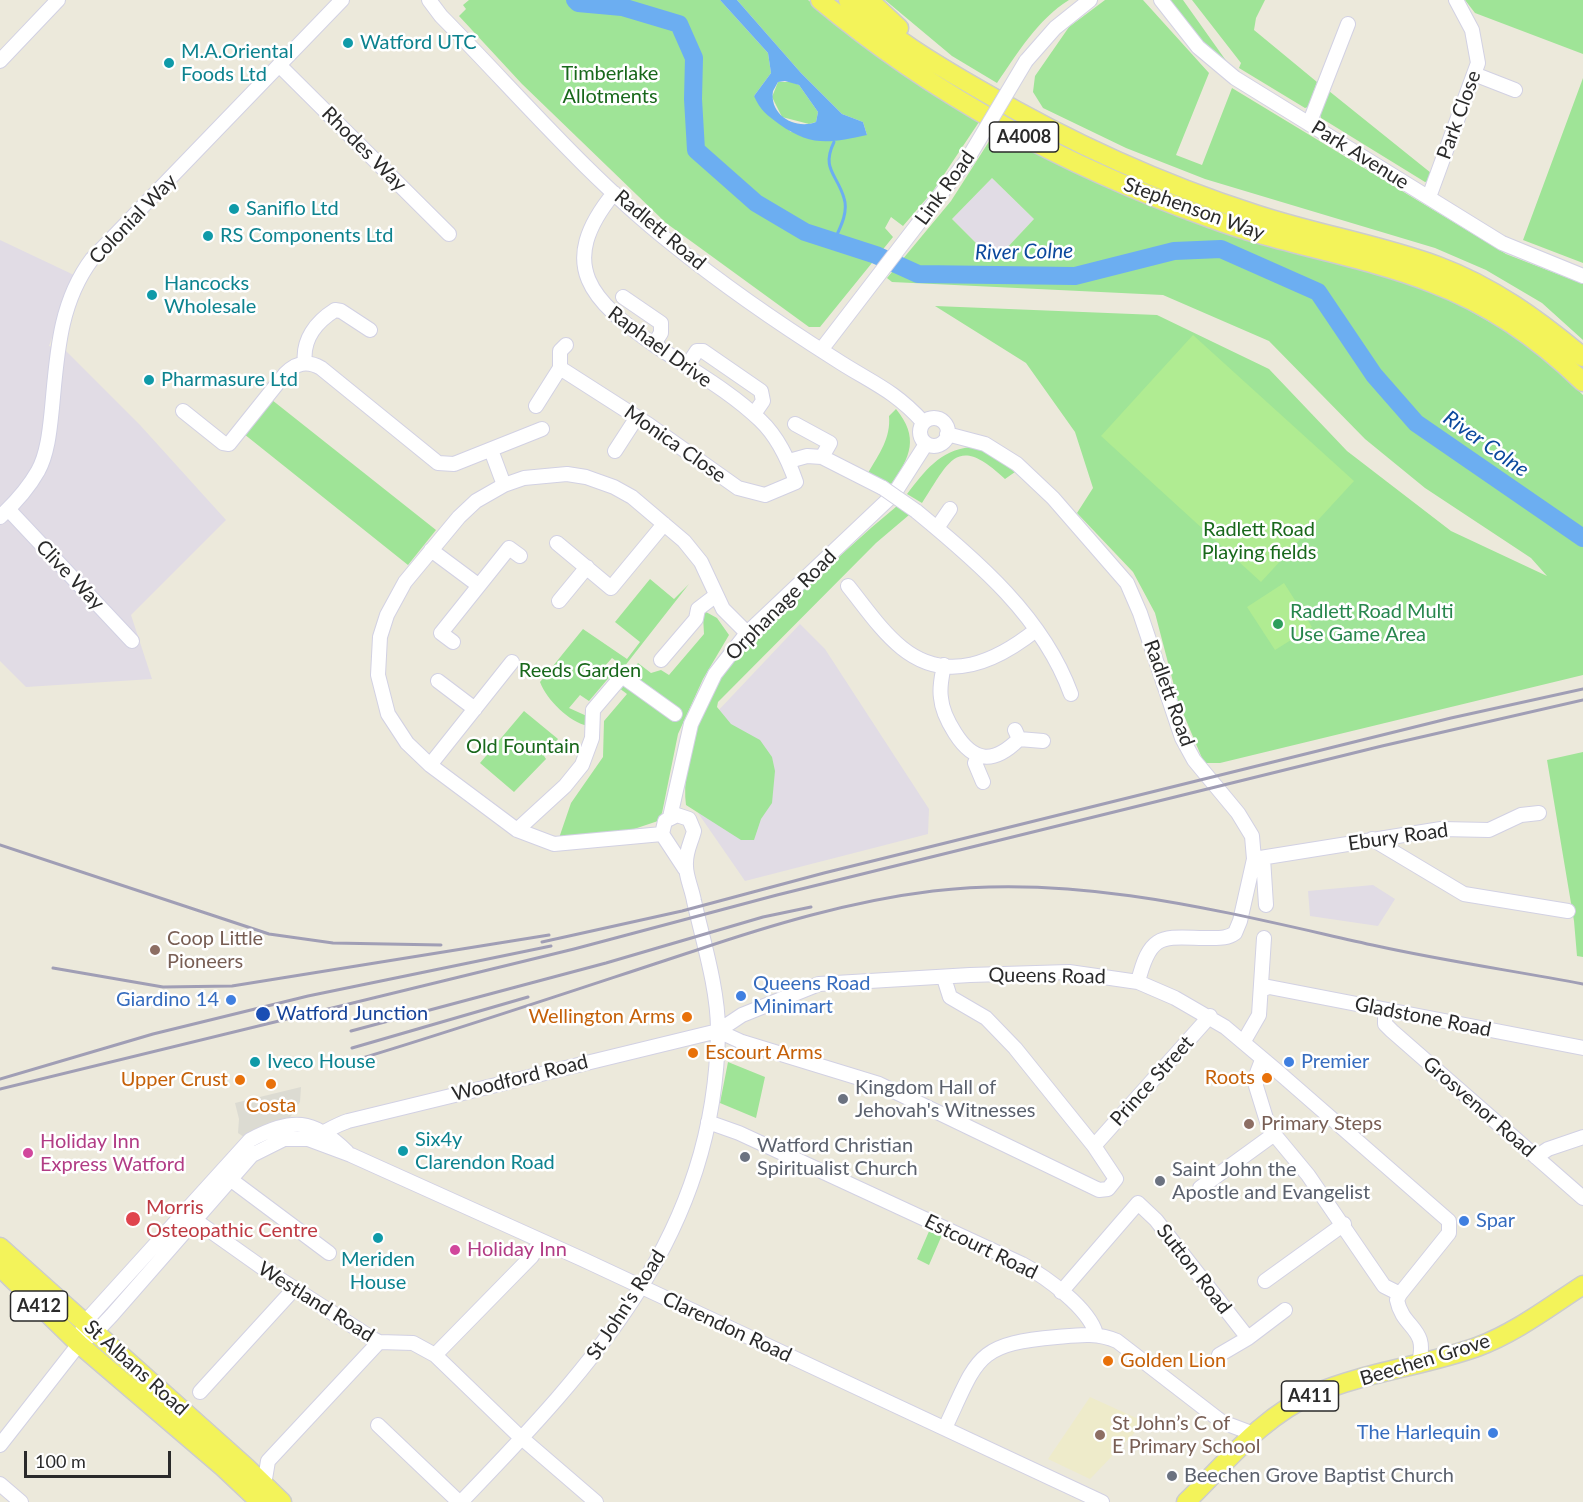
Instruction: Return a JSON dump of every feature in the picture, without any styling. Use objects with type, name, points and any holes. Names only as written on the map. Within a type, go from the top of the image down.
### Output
[{"type":"main road","name":"Stephenson Way","points":[[820,0],[870,40],[930,82],[1014,131],[1072,161],[1169,203],[1241,229],[1391,270],[1447,289],[1526,334],[1583,382]]},
{"type":"main road","name":"Stephenson Way","points":[[848,0],[926,60],[1058,134],[1175,186],[1257,215],[1400,254],[1467,278],[1527,313],[1583,357]]},
{"type":"main road","name":"Stephenson Way","points":[[869,0],[955,76]]},
{"type":"main road","name":"St Albans Road","points":[[0,1247],[35,1278],[118,1366],[121,1379],[271,1496]]},
{"type":"main road","name":"St Albans Road","points":[[0,1267],[86,1334],[246,1467],[271,1496]]},
{"type":"main road","name":"Beechen Grove","points":[[1186,1502],[1254,1434],[1278,1414],[1314,1394],[1418,1365],[1495,1339],[1541,1313],[1583,1285]]},
{"type":"street","points":[[0,61],[58,0]]},
{"type":"street","name":"Colonial Way","points":[[4,513],[39,470],[51,425],[61,326],[81,274],[342,0]]},
{"type":"street","name":"Radlett Road","points":[[429,0],[441,16],[614,193],[671,244],[821,350],[900,398],[923,422]]},
{"type":"street","name":"Link Road","points":[[821,350],[967,160],[1026,61],[1055,28],[1090,0]]},
{"type":"street","name":"Park Avenue","points":[[1161,0],[1185,33],[1220,67],[1502,243],[1583,276]]},
{"type":"street","name":"Park Close","points":[[1429,198],[1478,63],[1472,30],[1456,0]]},
{"type":"street","points":[[1309,124],[1348,24]]},
{"type":"street","name":"Rhodes Way","points":[[279,65],[449,234]]},
{"type":"street","points":[[1474,75],[1515,90]]},
{"type":"street","name":"Raphael Drive","points":[[614,193],[595,217],[585,251],[587,274],[602,304],[627,326],[754,414],[772,432],[789,461],[796,482]]},
{"type":"street","points":[[623,297],[661,324],[662,329],[654,344]]},
{"type":"street","points":[[305,363],[305,344],[310,333],[335,310],[341,311],[370,330]]},
{"type":"street","points":[[536,406],[560,368],[560,351],[566,345]]},
{"type":"street","points":[[687,366],[697,351],[703,351],[761,391],[763,401],[754,414]]},
{"type":"street","points":[[183,411],[223,444],[229,444],[280,369],[305,363],[321,368],[438,463],[454,464],[542,429]]},
{"type":"street","name":"Monica Close","points":[[560,368],[637,417],[738,488],[765,495],[796,482]]},
{"type":"street","points":[[615,451],[637,417]]},
{"type":"street","points":[[931,418],[940,419],[946,425],[947,434],[939,444],[926,444],[920,434],[923,422],[931,418]]},
{"type":"street","points":[[795,424],[830,443],[822,457]]},
{"type":"street","name":"Radlett Road","points":[[947,434],[985,444],[1017,464],[1053,498],[1124,580],[1140,613],[1182,738],[1194,760],[1245,822],[1252,836],[1258,859],[1235,933],[1225,938],[1169,938],[1157,941],[1146,954],[1138,982]]},
{"type":"street","name":"Orphanage Road","points":[[662,834],[663,827],[677,816],[677,790],[682,754],[698,706],[719,668],[747,633],[886,502],[906,477],[926,444]]},
{"type":"street","points":[[491,450],[504,485]]},
{"type":"street","points":[[789,461],[807,456],[822,457],[883,488],[937,528],[1000,586],[1036,630],[1058,666],[1071,694]]},
{"type":"street","points":[[747,633],[723,609],[693,551],[632,497],[586,477],[545,475],[504,485],[476,501],[459,517],[395,595],[380,637],[378,675],[383,717],[430,765],[517,830],[554,844],[662,834],[685,869],[706,956],[718,1031],[741,1042],[879,1084],[1099,1190],[1108,1189],[1116,1179],[1094,1146],[1008,1040],[986,1018],[950,997],[944,978]]},
{"type":"street","points":[[937,528],[950,509]]},
{"type":"street","name":"Clive Way","points":[[4,513],[132,640]]},
{"type":"street","points":[[557,543],[611,588],[664,524]]},
{"type":"street","points":[[453,642],[441,633],[478,585],[508,548],[520,556]]},
{"type":"street","points":[[431,550],[478,585]]},
{"type":"street","points":[[559,601],[586,567]]},
{"type":"street","points":[[848,586],[886,634],[904,650],[944,665],[966,666],[989,660],[1008,651],[1036,630]]},
{"type":"street","points":[[661,660],[696,619],[698,609],[715,596]]},
{"type":"street","points":[[430,765],[512,662]]},
{"type":"street","points":[[944,665],[940,696],[946,718],[961,742],[978,756],[998,756],[1017,735],[1043,741]]},
{"type":"street","points":[[517,830],[565,786],[582,765],[592,738],[593,710],[622,676],[675,714]]},
{"type":"street","points":[[438,681],[475,710]]},
{"type":"street","points":[[978,756],[975,763],[984,782]]},
{"type":"street","name":"Ebury Road","points":[[1258,859],[1441,829],[1489,831],[1521,815],[1539,813]]},
{"type":"street","points":[[677,816],[689,819],[694,831],[689,843],[685,869]]},
{"type":"street","points":[[1372,839],[1464,894],[1568,911]]},
{"type":"street","points":[[671,845],[683,846],[689,843]]},
{"type":"street","points":[[1258,859],[1266,905]]},
{"type":"street","points":[[1244,1041],[1257,1021],[1263,989],[1264,938]]},
{"type":"street","name":"Queens Road","points":[[718,1031],[742,1015],[819,984],[1069,972],[1138,982],[1210,1016],[1244,1041],[1262,1060],[1447,1219],[1449,1233],[1400,1294]]},
{"type":"street","name":"Gladstone Road","points":[[1263,989],[1269,987],[1583,1048]]},
{"type":"street","name":"Grosvenor Road","points":[[1386,1010],[1387,1026],[1583,1198]]},
{"type":"street","name":"Prince Street","points":[[1094,1146],[1210,1016]]},
{"type":"street","name":"Woodford Road","points":[[308,1139],[348,1121],[718,1031]]},
{"type":"street","name":"St John's Road","points":[[460,1502],[586,1366],[649,1277],[677,1224],[690,1191],[708,1122],[718,1031]]},
{"type":"street","points":[[1262,1060],[1256,1078],[1257,1094],[1274,1135],[1308,1175],[1344,1224],[1384,1286],[1400,1294],[1398,1304],[1420,1338],[1423,1349],[1418,1365]]},
{"type":"street","points":[[338,1143],[348,1121]]},
{"type":"street","name":"Estcourt Road","points":[[708,1122],[739,1133],[1022,1264],[1061,1292],[1087,1315],[1096,1334]]},
{"type":"street","points":[[0,1445],[86,1334],[250,1140],[274,1127],[293,1124],[310,1125],[325,1133],[351,1155]]},
{"type":"street","points":[[1200,1188],[1274,1135]]},
{"type":"street","points":[[1536,1157],[1548,1149],[1583,1137]]},
{"type":"street","points":[[86,1334],[195,1220],[252,1155],[284,1139],[308,1139],[351,1155]]},
{"type":"street","name":"Clarendon Road","points":[[351,1155],[641,1287],[1102,1502]]},
{"type":"street","points":[[230,1179],[329,1253]]},
{"type":"street","name":"Sutton Road","points":[[1061,1292],[1138,1203],[1156,1220],[1248,1338]]},
{"type":"street","name":"Westland Road","points":[[195,1220],[294,1289],[379,1342],[407,1341],[435,1355],[521,1437],[596,1502]]},
{"type":"street","points":[[1265,1281],[1344,1224]]},
{"type":"street","points":[[435,1355],[532,1256],[540,1241]]},
{"type":"street","points":[[200,1392],[294,1289]]},
{"type":"street","points":[[1219,1354],[1248,1338],[1285,1310]]},
{"type":"street","points":[[945,1428],[970,1375],[981,1358],[997,1347],[1023,1340],[1096,1334],[1117,1341],[1222,1422],[1254,1434]]},
{"type":"street","points":[[246,1467],[268,1461],[379,1342]]},
{"type":"street","points":[[378,1425],[460,1502]]},
{"type":"street","points":[[268,1461],[271,1496]]},
{"type":"street","points":[[0,1484],[21,1502]]},
{"type":"shaded area","points":[[992,178],[1034,219],[1004,251],[984,251],[952,219]]},
{"type":"shaded area","points":[[0,240],[74,275],[49,346],[65,350],[140,425],[226,520],[131,615],[152,679],[26,687],[0,661]]},
{"type":"shaded area","points":[[800,624],[825,649],[929,809],[928,834],[745,881],[698,813],[715,714]]},
{"type":"shaded area","points":[[1373,885],[1395,899],[1378,926],[1310,916],[1308,891]]},
{"type":"shaded area","points":[[301,1087],[300,1102],[289,1119],[244,1137],[238,1133],[239,1119],[235,1103]]},
{"type":"shaded area","name":"St John’s C of E Primary School","points":[[1090,1397],[1145,1422],[1090,1479],[1048,1459]]},
{"type":"green space","name":"Timberlake Allotments","points":[[469,0],[720,0],[768,53],[771,73],[754,96],[791,132],[867,135],[863,122],[842,114],[801,73],[737,0],[808,0],[873,51],[981,119],[933,191],[903,226],[891,217],[885,228],[893,237],[820,327],[809,327],[666,223],[522,84],[459,16],[466,9],[463,5]]},
{"type":"green space","points":[[885,0],[1069,0],[1038,27],[997,83],[952,56]]},
{"type":"green space","points":[[1105,0],[1143,0],[1209,73],[1176,155],[1202,165],[1232,88],[1506,254],[1583,284],[1583,340],[1542,303],[1486,270],[1435,248],[1205,179],[1126,148],[1043,108],[1033,92],[1035,76],[1069,27]]},
{"type":"green space","points":[[1169,0],[1183,0],[1227,62],[1203,44]]},
{"type":"green space","points":[[1192,0],[1265,0],[1256,18],[1254,30],[1317,82],[1308,107],[1305,108],[1239,68],[1241,63]]},
{"type":"green space","points":[[1465,0],[1583,0],[1583,54],[1475,13]]},
{"type":"green space","points":[[1583,78],[1583,263],[1523,240]]},
{"type":"green space","points":[[778,82],[792,82],[799,85],[818,112],[816,122],[809,124],[782,117],[772,97]]},
{"type":"green space","points":[[1329,91],[1431,173],[1428,181],[1425,182],[1321,118],[1320,114]]},
{"type":"green space","name":"Radlett Road Playing fields","points":[[997,129],[1449,299],[1534,347],[1583,395],[1583,675],[1220,763],[1204,763],[1178,701],[1155,613],[1133,572],[1077,513],[1093,488],[1075,432],[1026,363],[935,306],[1157,315],[1269,369],[1347,451],[1451,531],[1547,576],[1531,558],[1425,488],[1365,439],[1269,341],[1163,295],[892,282],[887,278],[951,201]],"holes":[[[992,178],[1034,219],[1004,251],[984,251],[952,219]]]},
{"type":"green space","name":"Radlett Road Playing fields","points":[[1193,335],[1354,481],[1261,582],[1101,436]]},
{"type":"green space","points":[[272,400],[436,530],[408,565],[244,434]]},
{"type":"green space","points":[[896,409],[908,429],[910,447],[903,465],[891,484],[868,473],[886,439],[889,416]]},
{"type":"green space","points":[[970,447],[986,452],[1015,472],[1005,479],[989,465],[965,455],[956,458],[948,465],[922,503],[907,494],[934,463],[959,449]]},
{"type":"green space","points":[[897,506],[909,515],[876,543],[718,702],[717,707],[731,724],[760,740],[772,757],[775,771],[772,803],[761,819],[754,840],[741,840],[686,805],[685,788],[690,752],[709,697],[727,667],[752,638],[847,549]]},
{"type":"green space","name":"Reeds Garden","points":[[650,579],[674,599],[689,584],[624,667],[612,658],[604,667],[612,674],[589,701],[580,695],[569,708],[589,717],[588,726],[573,720],[548,696],[540,682],[583,629],[627,659],[640,642],[615,622]]},
{"type":"green space","points":[[1284,583],[1312,627],[1275,650],[1247,607]]},
{"type":"green space","points":[[706,612],[717,618],[729,635],[703,679],[678,734],[662,813],[658,821],[628,831],[559,838],[571,803],[603,757],[604,721],[627,694],[619,688],[638,663],[651,673],[661,670],[669,675],[704,634],[703,616]]},
{"type":"green space","name":"Old Fountain","points":[[524,711],[558,739],[544,756],[546,759],[514,792],[480,763]]},
{"type":"green space","points":[[1583,752],[1583,957],[1577,956],[1574,921],[1547,760]]},
{"type":"green space","points":[[728,1062],[765,1077],[756,1118],[720,1103]]},
{"type":"green space","points":[[930,1229],[942,1235],[929,1265],[917,1259]]},
{"type":"water","points":[[720,0],[737,0],[801,73],[842,114],[863,122],[867,135],[831,141],[811,140],[790,131],[771,118],[761,109],[754,96],[771,73],[768,53]],"holes":[[[785,81],[799,85],[818,112],[816,122],[808,124],[792,122],[779,113],[775,107],[773,91],[778,82]]]},
{"type":"waterway","name":"River Colne","points":[[575,0],[578,3],[622,7],[679,24],[694,58],[693,99],[696,150],[756,203],[805,232],[876,255],[918,274],[1075,276],[1174,251],[1221,249],[1318,292],[1374,375],[1416,423],[1583,538]]},
{"type":"waterway","points":[[833,243],[843,221],[845,210],[844,198],[831,171],[829,159],[834,142]]},
{"type":"railway","points":[[542,942],[682,911],[824,873],[1451,718],[1583,689]]},
{"type":"railway","points":[[0,1089],[574,949],[777,895],[1382,746],[1583,700]]},
{"type":"railway","points":[[0,845],[269,934],[333,943],[441,945]]},
{"type":"railway","points":[[356,1060],[782,923],[902,895],[989,887],[1101,892],[1157,900],[1268,921],[1403,951],[1583,984]]},
{"type":"railway","points":[[351,1031],[606,963],[763,917],[811,907]]},
{"type":"railway","points":[[53,968],[163,987],[232,986],[549,935]]},
{"type":"railway","points":[[0,1079],[153,1034],[308,996],[551,946]]},
{"type":"railway","points":[[352,1048],[528,997]]},
{"type":"place","name":"Watford UTC","points":[[348,43]]},
{"type":"place","name":"M.A.Oriental Foods Ltd","points":[[169,63]]},
{"type":"place","name":"Saniflo Ltd","points":[[234,209]]},
{"type":"place","name":"RS Components Ltd","points":[[208,236]]},
{"type":"place","name":"Hancocks Wholesale","points":[[152,295]]},
{"type":"place","name":"Pharmasure Ltd","points":[[149,380]]},
{"type":"place","name":"Radlett Road Multi Use Game Area","points":[[1278,624]]},
{"type":"place","name":"Coop Little Pioneers","points":[[155,950]]},
{"type":"place","name":"Queens Road Minimart","points":[[741,996]]},
{"type":"place","name":"Giardino 14","points":[[231,1000]]},
{"type":"place","name":"Watford Junction","points":[[263,1014]]},
{"type":"place","name":"Wellington Arms","points":[[687,1017]]},
{"type":"place","name":"Escourt Arms","points":[[693,1053]]},
{"type":"place","name":"Iveco House","points":[[255,1062]]},
{"type":"place","name":"Premier","points":[[1289,1062]]},
{"type":"place","name":"Roots","points":[[1267,1078]]},
{"type":"place","name":"Upper Crust","points":[[240,1080]]},
{"type":"place","name":"Costa","points":[[271,1084]]},
{"type":"place","name":"Kingdom Hall of Jehovah's Witnesses","points":[[843,1099]]},
{"type":"place","name":"Primary Steps","points":[[1249,1124]]},
{"type":"place","name":"Six4y Clarendon Road","points":[[403,1151]]},
{"type":"place","name":"Holiday Inn Express Watford","points":[[28,1153]]},
{"type":"place","name":"Watford Christian Spiritualist Church","points":[[745,1157]]},
{"type":"place","name":"Saint John the Apostle and Evangelist","points":[[1160,1181]]},
{"type":"place","name":"Morris Osteopathic Centre","points":[[133,1219]]},
{"type":"place","name":"Spar","points":[[1464,1221]]},
{"type":"place","name":"Meriden House","points":[[378,1238]]},
{"type":"place","name":"Holiday Inn","points":[[455,1250]]},
{"type":"place","name":"Golden Lion","points":[[1108,1361]]},
{"type":"place","name":"The Harlequin","points":[[1493,1433]]},
{"type":"place","name":"St John’s C of E Primary School","points":[[1100,1435]]},
{"type":"place","name":"Beechen Grove Baptist Church","points":[[1172,1476]]}]
